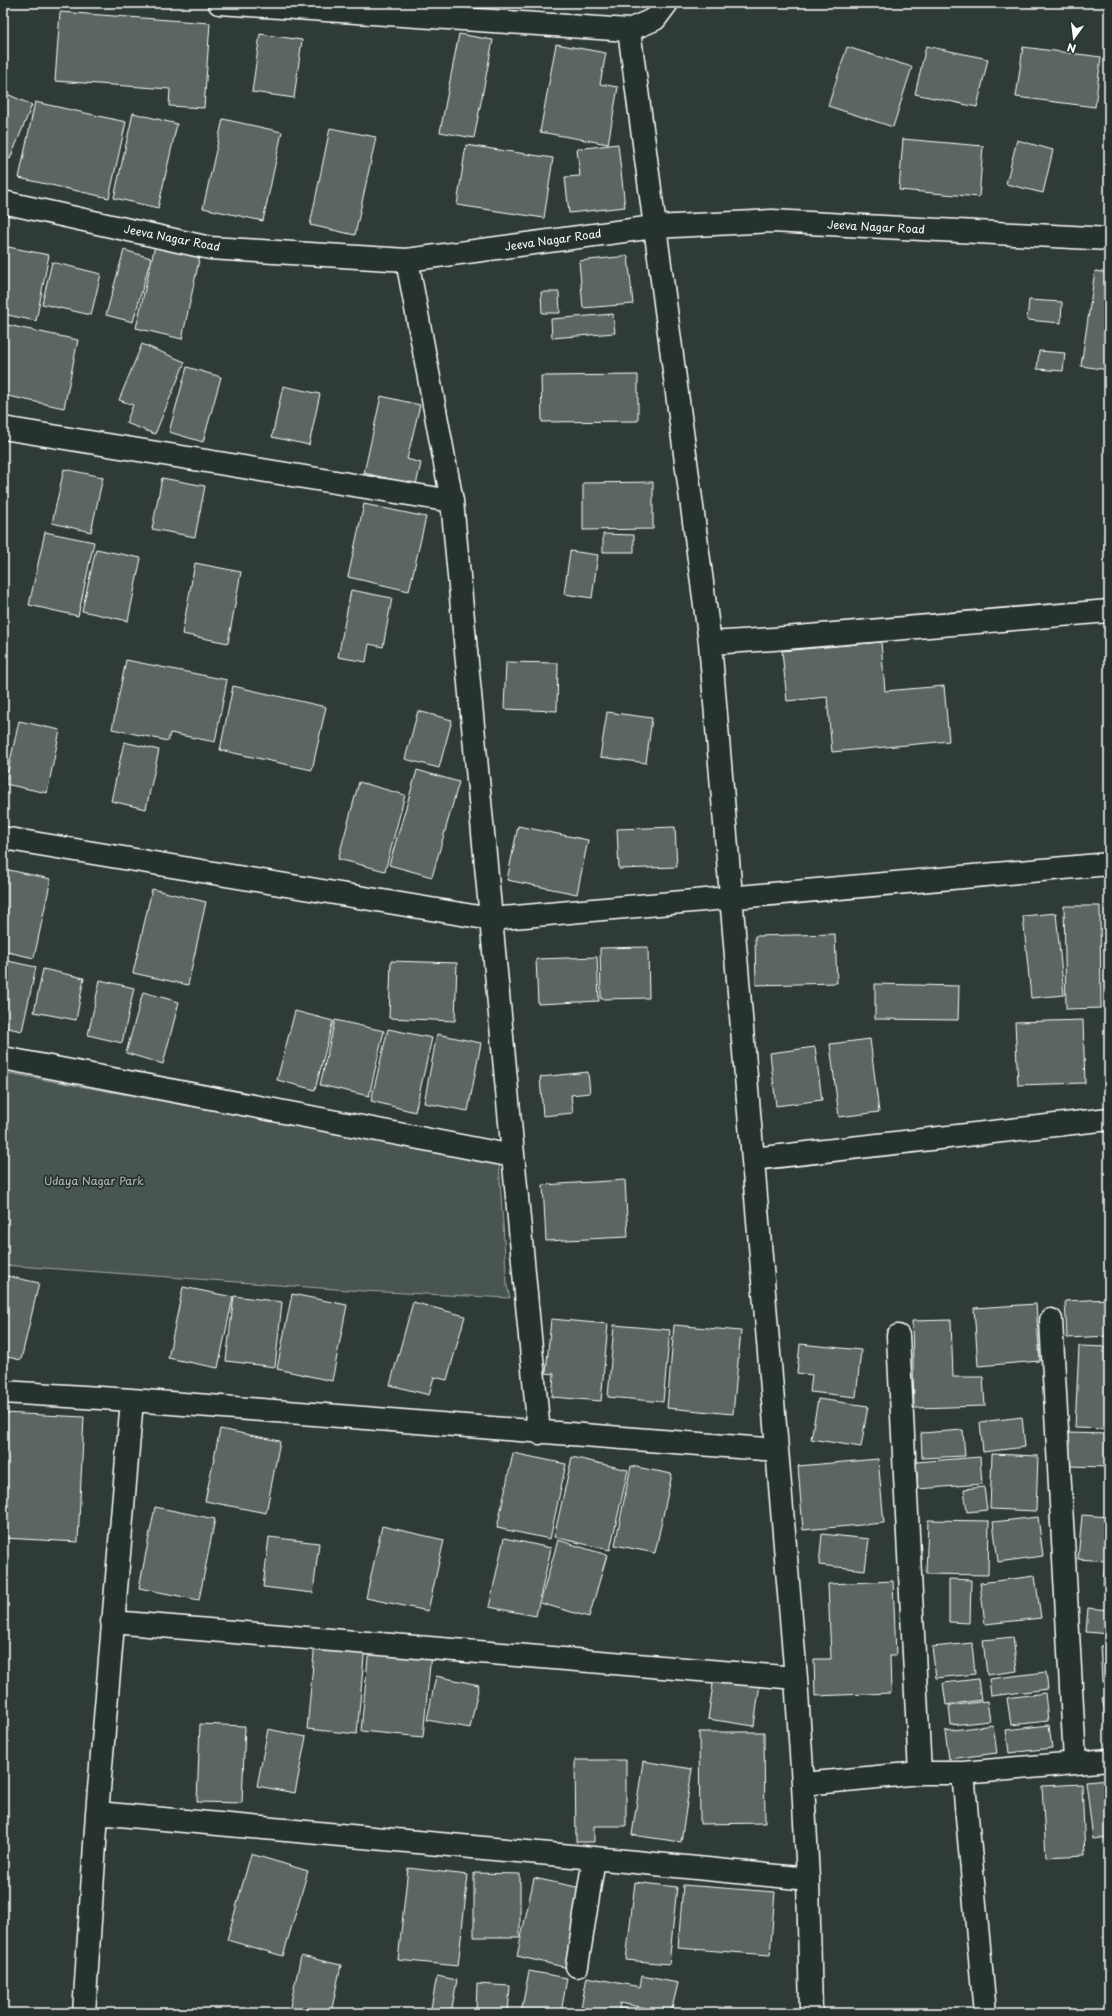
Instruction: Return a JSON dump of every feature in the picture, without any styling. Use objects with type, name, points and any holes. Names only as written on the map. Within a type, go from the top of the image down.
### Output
[{"type":"street","points":[[219,3],[629,30],[655,19],[667,3]]},
{"type":"street","points":[[629,30],[710,643],[730,899],[796,1678],[808,1879],[811,2013]]},
{"type":"street","name":"Jeeva Nagar Road","points":[[3,202],[210,248],[407,260],[654,227],[772,221],[1109,239]]},
{"type":"street","points":[[407,260],[452,501],[539,1433]]},
{"type":"street","points":[[3,428],[452,501]]},
{"type":"street","points":[[710,643],[1109,611]]},
{"type":"street","points":[[3,838],[491,919],[730,899],[1109,864]]},
{"type":"street","points":[[3,1058],[513,1156]]},
{"type":"street","points":[[753,1159],[1109,1119]]},
{"type":"street","points":[[1051,1320],[1075,1761]]},
{"type":"street","points":[[898,1336],[920,1773]]},
{"type":"street","points":[[3,1392],[132,1400],[539,1433],[777,1450]]},
{"type":"street","points":[[84,2013],[97,1813],[132,1400]]},
{"type":"street","points":[[112,1622],[796,1678]]},
{"type":"street","points":[[803,1784],[920,1773],[963,1773],[1075,1761],[1109,1760]]},
{"type":"street","points":[[963,1773],[985,2013]]},
{"type":"street","points":[[97,1813],[808,1879]]},
{"type":"street","points":[[577,1966],[594,1858]]},
{"type":"green space","name":"Udaya Nagar Park","points":[[3,1072],[499,1163],[507,1286],[510,1298],[362,1291],[3,1265]]},
{"type":"building","points":[[60,12],[210,23],[204,108],[169,106],[170,89],[55,81]]},
{"type":"building","points":[[260,34],[302,40],[294,98],[252,92]]},
{"type":"building","points":[[459,34],[493,40],[474,138],[440,132]]},
{"type":"building","points":[[556,44],[606,53],[600,84],[618,87],[608,144],[540,132]]},
{"type":"building","points":[[926,46],[988,59],[977,107],[915,94]]},
{"type":"building","points":[[847,47],[912,67],[893,127],[828,106]]},
{"type":"building","points":[[1023,47],[1101,57],[1095,107],[1016,97]]},
{"type":"building","points":[[7,94],[32,105],[10,159],[3,156],[3,105]]},
{"type":"building","points":[[35,102],[126,122],[109,198],[19,178]]},
{"type":"building","points":[[133,113],[177,124],[158,208],[114,198]]},
{"type":"building","points":[[223,119],[282,132],[263,221],[203,208]]},
{"type":"building","points":[[330,128],[376,137],[355,235],[310,225]]},
{"type":"building","points":[[903,139],[983,146],[979,197],[899,190]]},
{"type":"building","points":[[1017,140],[1053,150],[1043,193],[1006,184]]},
{"type":"building","points":[[618,144],[625,207],[569,213],[565,177],[580,176],[577,149]]},
{"type":"building","points":[[466,145],[553,158],[544,218],[457,205]]},
{"type":"building","points":[[155,245],[200,256],[182,339],[136,328]]},
{"type":"building","points":[[3,246],[49,255],[36,321],[3,314]]},
{"type":"building","points":[[124,250],[151,258],[133,322],[106,315]]},
{"type":"building","points":[[628,256],[633,304],[583,308],[579,261]]},
{"type":"building","points":[[52,262],[101,274],[91,315],[42,304]]},
{"type":"building","points":[[1095,271],[1109,273],[1109,370],[1081,366]]},
{"type":"building","points":[[541,292],[559,292],[560,313],[542,313]]},
{"type":"building","points":[[1029,300],[1062,302],[1061,323],[1027,320]]},
{"type":"building","points":[[613,314],[615,333],[552,338],[551,319]]},
{"type":"building","points":[[3,324],[78,340],[64,408],[3,395]]},
{"type":"building","points":[[142,344],[185,362],[155,434],[126,423],[133,405],[119,400]]},
{"type":"building","points":[[1039,351],[1065,353],[1063,371],[1037,369]]},
{"type":"building","points":[[187,367],[221,377],[203,442],[169,432]]},
{"type":"building","points":[[638,375],[638,421],[542,422],[541,376]]},
{"type":"building","points":[[283,386],[320,394],[309,445],[272,437]]},
{"type":"building","points":[[381,396],[420,405],[407,459],[421,463],[416,485],[364,473]]},
{"type":"building","points":[[64,469],[103,477],[91,532],[52,523]]},
{"type":"building","points":[[162,478],[205,486],[195,537],[152,529]]},
{"type":"building","points":[[653,482],[653,529],[583,530],[583,483]]},
{"type":"building","points":[[364,504],[426,517],[409,591],[348,577]]},
{"type":"building","points":[[45,532],[94,542],[78,616],[29,605]]},
{"type":"building","points":[[603,534],[634,535],[634,552],[603,552]]},
{"type":"building","points":[[96,549],[141,558],[128,621],[82,611]]},
{"type":"building","points":[[570,551],[598,555],[592,598],[564,594]]},
{"type":"building","points":[[195,563],[241,572],[228,643],[182,634]]},
{"type":"building","points":[[351,590],[392,598],[383,647],[369,644],[366,662],[338,657]]},
{"type":"building","points":[[881,642],[885,691],[944,686],[949,741],[832,752],[827,697],[787,701],[782,651]]},
{"type":"building","points":[[126,660],[227,680],[215,742],[170,733],[168,741],[112,729]]},
{"type":"building","points":[[506,662],[558,663],[557,711],[504,709]]},
{"type":"building","points":[[233,686],[326,707],[312,770],[220,750]]},
{"type":"building","points":[[418,711],[452,720],[439,768],[405,759]]},
{"type":"building","points":[[607,712],[652,718],[646,763],[600,757]]},
{"type":"building","points":[[19,721],[60,730],[47,793],[5,784]]},
{"type":"building","points":[[124,742],[159,750],[146,809],[111,801]]},
{"type":"building","points":[[417,770],[459,782],[432,877],[389,865]]},
{"type":"building","points":[[359,782],[405,795],[385,871],[338,859]]},
{"type":"building","points":[[518,826],[588,840],[577,894],[507,880]]},
{"type":"building","points":[[675,827],[677,867],[619,869],[617,829]]},
{"type":"building","points":[[4,869],[51,879],[34,958],[3,951]]},
{"type":"building","points":[[152,889],[206,902],[188,985],[133,973]]},
{"type":"building","points":[[1064,906],[1100,906],[1101,1008],[1066,1009]]},
{"type":"building","points":[[1056,913],[1064,995],[1031,998],[1023,916]]},
{"type":"building","points":[[835,934],[837,983],[756,985],[755,936]]},
{"type":"building","points":[[648,947],[649,998],[601,999],[600,948]]},
{"type":"building","points":[[597,957],[599,1001],[538,1004],[536,959]]},
{"type":"building","points":[[3,960],[36,967],[22,1031],[3,1027]]},
{"type":"building","points":[[391,961],[457,963],[455,1021],[389,1018]]},
{"type":"building","points":[[43,969],[84,978],[76,1020],[34,1012]]},
{"type":"building","points":[[100,980],[134,988],[122,1043],[88,1035]]},
{"type":"building","points":[[875,984],[959,986],[958,1020],[875,1019]]},
{"type":"building","points":[[143,992],[179,1002],[163,1064],[126,1053]]},
{"type":"building","points":[[295,1011],[333,1021],[315,1090],[277,1080]]},
{"type":"building","points":[[335,1020],[384,1031],[369,1096],[320,1085]]},
{"type":"building","points":[[1083,1020],[1085,1083],[1018,1085],[1015,1022]]},
{"type":"building","points":[[388,1029],[432,1038],[415,1112],[371,1101]]},
{"type":"building","points":[[437,1034],[481,1043],[468,1111],[424,1103]]},
{"type":"building","points":[[870,1039],[879,1112],[839,1117],[830,1044]]},
{"type":"building","points":[[815,1047],[822,1100],[776,1106],[770,1053]]},
{"type":"building","points":[[588,1072],[590,1093],[571,1095],[573,1113],[543,1116],[540,1077]]},
{"type":"building","points":[[625,1180],[628,1237],[546,1241],[543,1185]]},
{"type":"building","points":[[3,1275],[39,1283],[21,1360],[3,1356]]},
{"type":"building","points":[[183,1287],[233,1297],[218,1368],[168,1358]]},
{"type":"building","points":[[292,1294],[347,1305],[332,1381],[277,1369]]},
{"type":"building","points":[[234,1296],[282,1302],[275,1367],[226,1361]]},
{"type":"building","points":[[1109,1299],[1109,1336],[1067,1338],[1065,1301]]},
{"type":"building","points":[[413,1302],[465,1316],[447,1380],[434,1377],[429,1395],[390,1385]]},
{"type":"building","points":[[1036,1304],[1040,1361],[978,1366],[974,1308]]},
{"type":"building","points":[[551,1319],[608,1324],[601,1401],[552,1397],[554,1374],[546,1373]]},
{"type":"building","points":[[951,1320],[953,1377],[983,1377],[985,1406],[914,1408],[912,1321]]},
{"type":"building","points":[[614,1325],[670,1330],[663,1402],[608,1397]]},
{"type":"building","points":[[674,1325],[741,1331],[733,1414],[667,1408]]},
{"type":"building","points":[[800,1344],[861,1350],[856,1397],[810,1392],[812,1375],[797,1373]]},
{"type":"building","points":[[1079,1346],[1109,1347],[1107,1382],[1109,1382],[1109,1429],[1075,1428]]},
{"type":"building","points":[[818,1399],[868,1406],[861,1447],[811,1439]]},
{"type":"building","points":[[3,1413],[84,1417],[78,1542],[3,1538]]},
{"type":"building","points":[[1022,1417],[1025,1447],[983,1452],[980,1422]]},
{"type":"building","points":[[220,1429],[280,1441],[266,1513],[205,1501]]},
{"type":"building","points":[[963,1430],[965,1456],[922,1458],[921,1433]]},
{"type":"building","points":[[1067,1433],[1109,1434],[1109,1467],[1067,1466]]},
{"type":"building","points":[[513,1453],[566,1464],[550,1539],[497,1528]]},
{"type":"building","points":[[992,1454],[1038,1456],[1036,1511],[990,1509]]},
{"type":"building","points":[[572,1457],[628,1470],[610,1550],[554,1537]]},
{"type":"building","points":[[980,1457],[982,1484],[918,1489],[916,1462]]},
{"type":"building","points":[[878,1459],[884,1523],[803,1530],[798,1466]]},
{"type":"building","points":[[631,1466],[672,1474],[655,1553],[615,1545]]},
{"type":"building","points":[[984,1487],[987,1510],[967,1512],[964,1489]]},
{"type":"building","points":[[155,1507],[215,1519],[199,1600],[139,1588]]},
{"type":"building","points":[[1082,1515],[1109,1517],[1109,1587],[1103,1587],[1105,1561],[1078,1559]]},
{"type":"building","points":[[1038,1517],[1043,1556],[998,1562],[993,1522]]},
{"type":"building","points":[[928,1520],[989,1521],[988,1575],[926,1574]]},
{"type":"building","points":[[382,1526],[444,1540],[428,1611],[366,1598]]},
{"type":"building","points":[[822,1534],[869,1539],[865,1570],[819,1565]]},
{"type":"building","points":[[269,1537],[319,1543],[313,1593],[263,1587]]},
{"type":"building","points":[[504,1538],[551,1548],[536,1616],[489,1607]]},
{"type":"building","points":[[558,1540],[607,1555],[589,1617],[540,1603]]},
{"type":"building","points":[[1035,1576],[1041,1618],[985,1624],[980,1583]]},
{"type":"building","points":[[949,1579],[971,1580],[970,1623],[949,1622]]},
{"type":"building","points":[[893,1581],[896,1656],[890,1656],[891,1693],[815,1696],[814,1659],[831,1659],[828,1584]]},
{"type":"building","points":[[1088,1608],[1109,1610],[1109,1634],[1086,1632]]},
{"type":"building","points":[[1013,1637],[1017,1671],[987,1675],[983,1640]]},
{"type":"building","points":[[315,1642],[365,1646],[357,1734],[307,1729]]},
{"type":"building","points":[[972,1643],[975,1674],[936,1678],[932,1647]]},
{"type":"building","points":[[1100,1646],[1109,1646],[1109,1681],[1102,1682]]},
{"type":"building","points":[[369,1648],[431,1654],[423,1737],[361,1731]]},
{"type":"building","points":[[1046,1672],[1048,1689],[991,1696],[989,1679]]},
{"type":"building","points":[[436,1676],[479,1685],[470,1728],[427,1720]]},
{"type":"building","points":[[714,1677],[760,1684],[754,1726],[708,1719]]},
{"type":"building","points":[[978,1679],[981,1700],[946,1705],[943,1683]]},
{"type":"building","points":[[1045,1693],[1048,1721],[1011,1725],[1007,1698]]},
{"type":"building","points":[[1109,1697],[1109,1727],[1108,1727],[1102,1698]]},
{"type":"building","points":[[987,1701],[990,1721],[951,1725],[949,1706]]},
{"type":"building","points":[[200,1724],[245,1726],[242,1803],[197,1802]]},
{"type":"building","points":[[993,1725],[997,1753],[949,1759],[945,1731]]},
{"type":"building","points":[[1049,1725],[1052,1748],[1009,1753],[1006,1730]]},
{"type":"building","points":[[268,1729],[306,1737],[295,1793],[257,1786]]},
{"type":"building","points":[[699,1732],[764,1732],[765,1823],[700,1824]]},
{"type":"building","points":[[575,1760],[626,1760],[626,1826],[594,1826],[594,1842],[576,1842]]},
{"type":"building","points":[[643,1761],[692,1769],[681,1842],[632,1835]]},
{"type":"building","points":[[1109,1779],[1109,1837],[1093,1839],[1086,1781]]},
{"type":"building","points":[[1082,1784],[1085,1855],[1046,1857],[1042,1786]]},
{"type":"building","points":[[251,1854],[308,1871],[283,1956],[227,1940]]},
{"type":"building","points":[[408,1868],[468,1875],[458,1966],[398,1960]]},
{"type":"building","points":[[474,1873],[520,1874],[520,1937],[474,1937]]},
{"type":"building","points":[[534,1878],[586,1889],[568,1968],[517,1956]]},
{"type":"building","points":[[635,1882],[677,1887],[669,1964],[626,1960]]},
{"type":"building","points":[[683,1885],[775,1892],[770,1955],[678,1948]]},
{"type":"building","points":[[301,1956],[341,1965],[331,2013],[300,2013],[289,2011]]},
{"type":"building","points":[[529,1971],[567,1978],[561,2013],[521,2013]]},
{"type":"building","points":[[437,1976],[457,1980],[451,2013],[430,2013]]},
{"type":"building","points":[[642,1976],[678,1983],[671,2013],[620,2003],[618,2013],[580,2013],[587,1977],[640,1987]]},
{"type":"building","points":[[477,1984],[510,1986],[508,2013],[476,2013]]},
{"type":"building","points":[[620,2008],[658,2012],[658,2013],[620,2013]]}]
